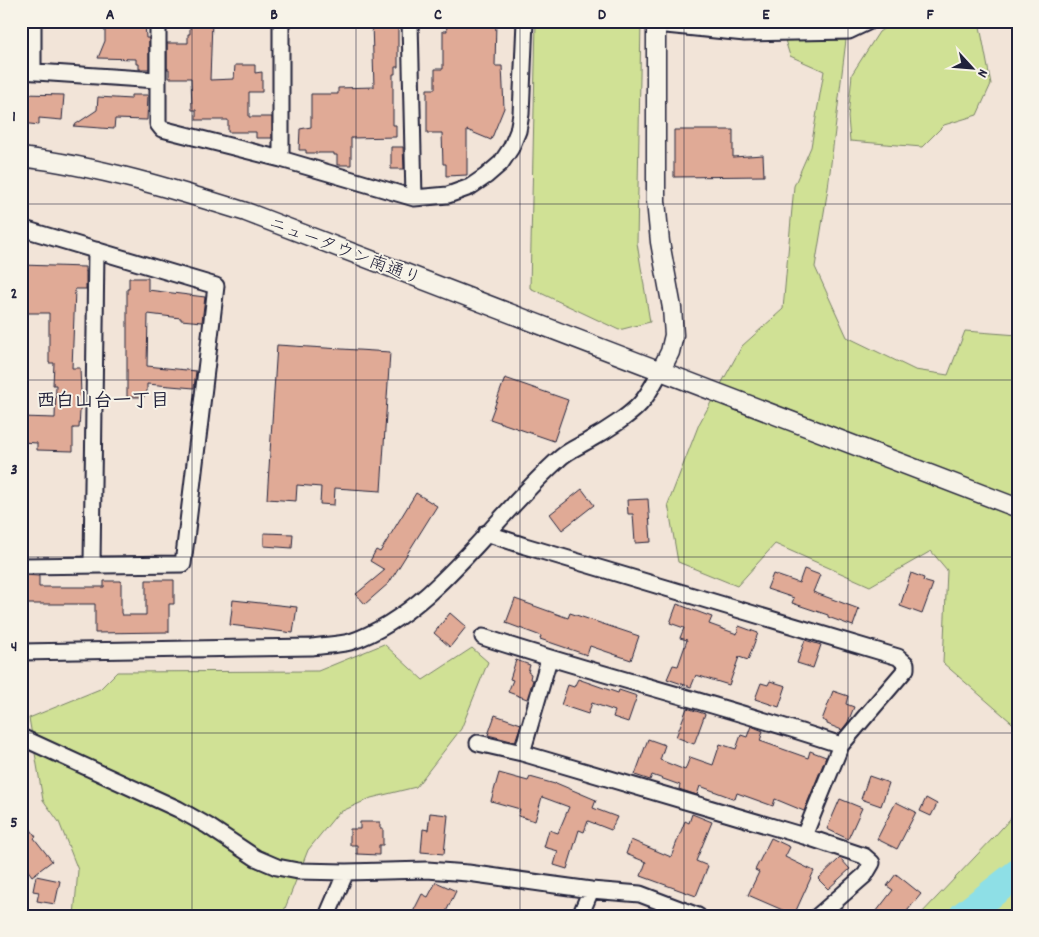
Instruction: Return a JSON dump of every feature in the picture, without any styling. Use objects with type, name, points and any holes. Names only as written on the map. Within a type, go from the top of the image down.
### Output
[{"type":"street","points":[[33,21],[27,71],[158,80]]},
{"type":"street","points":[[158,21],[158,124],[162,129],[281,159],[414,198],[448,196],[470,187],[501,163],[518,131],[521,114],[525,21]]},
{"type":"street","points":[[281,21],[281,159]]},
{"type":"street","points":[[410,21],[414,198]]},
{"type":"street","points":[[21,652],[312,647],[348,642],[379,630],[415,604],[449,575],[523,494],[564,454],[593,438],[639,405],[649,392],[670,352],[674,336],[672,308],[660,242],[656,201],[656,23],[745,33],[849,31],[870,21]]},
{"type":"street","name":"ニュータウン南通り","points":[[21,157],[99,171],[173,189],[246,212],[1018,508]]},
{"type":"street","points":[[21,228],[216,286],[183,564],[21,566]]},
{"type":"street","points":[[92,564],[96,250]]},
{"type":"street","points":[[486,533],[898,657],[906,664],[906,669],[842,746],[804,836]]},
{"type":"street","points":[[483,637],[549,659],[762,720],[842,746]]},
{"type":"street","points":[[522,753],[549,659]]},
{"type":"street","points":[[21,737],[178,809],[208,826],[256,858],[270,864],[298,870],[346,872],[427,870],[468,873],[591,890],[640,894],[698,916]]},
{"type":"street","points":[[478,742],[522,753],[804,836],[864,856],[872,863],[865,875],[818,916]]},
{"type":"street","points":[[327,916],[346,872]]},
{"type":"street","points":[[580,916],[591,890]]},
{"type":"green space","points":[[536,21],[641,21],[637,243],[650,322],[619,330],[530,288]]},
{"type":"green space","points":[[895,21],[922,21],[939,24],[948,21],[979,21],[991,84],[977,115],[944,125],[922,147],[850,141],[848,117],[852,74],[879,32]]},
{"type":"green space","points":[[785,40],[846,40],[828,188],[815,267],[847,337],[915,370],[948,375],[965,331],[1018,335],[1018,728],[943,663],[947,570],[931,551],[870,586],[775,544],[737,586],[678,562],[668,504],[699,424],[742,346],[783,309],[794,186],[811,147],[824,71],[790,56]]},
{"type":"green space","points":[[384,644],[423,680],[472,648],[488,662],[461,729],[416,787],[371,798],[338,813],[308,850],[282,916],[74,916],[78,870],[59,822],[43,800],[29,718],[100,689],[117,672],[318,671]]},
{"type":"green space","points":[[1018,810],[1018,916],[919,916],[994,837]]},
{"type":"building","points":[[105,21],[145,21],[146,38],[149,38],[149,69],[139,69],[136,59],[98,58],[105,41]]},
{"type":"building","points":[[190,21],[212,21],[210,80],[234,79],[235,65],[255,65],[255,73],[262,72],[262,92],[249,92],[249,117],[272,117],[272,138],[256,138],[256,132],[228,132],[228,120],[196,120],[196,110],[192,110],[191,78],[169,78],[169,69],[167,69],[167,43],[188,43]]},
{"type":"building","points":[[446,21],[496,21],[495,66],[502,66],[504,108],[491,140],[467,130],[467,175],[446,176],[446,164],[443,164],[442,133],[427,133],[427,89],[435,89],[435,69],[443,69],[443,31],[447,31]]},
{"type":"building","points":[[372,23],[398,23],[398,67],[395,67],[395,74],[393,74],[393,125],[396,125],[396,137],[351,138],[351,165],[337,165],[337,155],[334,155],[334,153],[306,153],[306,150],[299,150],[300,129],[311,127],[311,94],[338,94],[338,88],[374,87]]},
{"type":"building","points":[[24,94],[64,95],[62,120],[39,118],[39,125],[21,123],[21,103],[24,104]]},
{"type":"building","points":[[131,95],[148,95],[147,120],[115,119],[114,129],[73,126],[97,110],[98,97],[131,99]]},
{"type":"building","points":[[674,130],[733,130],[733,157],[763,155],[764,176],[674,177]]},
{"type":"building","points":[[391,147],[403,147],[404,169],[391,169]]},
{"type":"building","points":[[21,265],[85,267],[86,289],[75,289],[72,368],[80,368],[81,395],[79,428],[73,428],[73,451],[37,450],[37,443],[21,442],[21,417],[55,418],[56,385],[53,385],[54,363],[49,363],[49,313],[21,313]]},
{"type":"building","points":[[129,278],[148,278],[148,290],[205,297],[202,322],[148,314],[147,366],[196,371],[194,388],[147,384],[147,393],[144,393],[144,397],[127,397],[127,289],[129,289]]},
{"type":"building","points":[[277,345],[390,352],[381,491],[335,488],[334,505],[320,504],[321,487],[297,485],[296,501],[267,499]]},
{"type":"building","points":[[505,378],[568,400],[554,441],[490,419]]},
{"type":"building","points":[[582,489],[594,505],[562,530],[550,514]]},
{"type":"building","points":[[416,493],[437,506],[389,583],[365,604],[356,594],[385,570],[370,561],[376,550],[380,552]]},
{"type":"building","points":[[648,499],[651,542],[635,543],[633,514],[628,514],[627,500]]},
{"type":"building","points":[[264,533],[293,534],[292,548],[264,546]]},
{"type":"building","points":[[804,569],[820,575],[813,592],[859,609],[853,626],[792,603],[794,598],[767,589],[773,574],[799,583]]},
{"type":"building","points":[[911,573],[924,578],[923,581],[933,584],[922,614],[900,606]]},
{"type":"building","points":[[23,575],[39,576],[39,587],[104,587],[104,581],[121,581],[122,615],[146,615],[146,580],[174,580],[174,604],[169,604],[169,632],[95,633],[95,604],[22,604]]},
{"type":"building","points":[[515,599],[568,618],[570,613],[639,636],[631,660],[590,646],[587,655],[540,639],[541,636],[506,623]]},
{"type":"building","points":[[233,600],[297,607],[293,633],[230,625]]},
{"type":"building","points":[[677,604],[712,617],[709,624],[737,634],[739,626],[758,633],[748,660],[739,657],[729,685],[696,675],[691,687],[667,679],[673,665],[678,666],[687,640],[680,638],[684,628],[670,623]]},
{"type":"building","points":[[450,613],[466,627],[450,647],[434,633]]},
{"type":"building","points":[[805,640],[821,645],[813,668],[797,663]]},
{"type":"building","points":[[516,660],[530,665],[528,672],[531,674],[530,679],[533,680],[527,699],[508,692],[513,680],[510,679]]},
{"type":"building","points":[[578,679],[618,693],[619,690],[637,696],[628,722],[613,717],[615,711],[592,703],[588,714],[561,705],[568,685],[574,687]]},
{"type":"building","points":[[770,681],[786,686],[779,707],[755,699],[761,683],[768,685]]},
{"type":"building","points":[[833,691],[848,696],[846,704],[854,707],[848,722],[842,730],[822,720]]},
{"type":"building","points":[[687,708],[705,714],[694,744],[676,737]]},
{"type":"building","points":[[495,715],[521,724],[515,742],[488,735]]},
{"type":"building","points":[[751,726],[763,731],[760,741],[808,758],[810,751],[826,757],[804,811],[775,799],[773,806],[737,793],[735,799],[700,786],[697,795],[679,789],[680,785],[652,775],[650,780],[635,775],[648,739],[665,745],[660,760],[685,770],[690,757],[713,765],[720,744],[736,749],[741,735],[747,737]]},
{"type":"building","points":[[499,773],[528,781],[530,777],[556,783],[596,800],[593,808],[617,817],[611,830],[588,821],[584,832],[579,830],[567,869],[554,865],[558,851],[544,847],[549,830],[558,833],[569,807],[542,797],[535,821],[518,816],[520,809],[491,801]]},
{"type":"building","points":[[869,776],[889,783],[881,806],[861,799]]},
{"type":"building","points":[[926,798],[937,804],[931,816],[920,811]]},
{"type":"building","points":[[840,799],[862,808],[848,839],[827,829]]},
{"type":"building","points":[[896,802],[916,812],[897,849],[877,839]]},
{"type":"building","points":[[430,813],[448,815],[444,854],[421,852],[423,829],[428,830]]},
{"type":"building","points":[[692,814],[712,822],[696,861],[708,866],[696,896],[641,876],[646,862],[626,854],[631,840],[671,857],[685,821],[689,823]]},
{"type":"building","points":[[21,815],[36,837],[34,838],[52,861],[32,876],[21,861]]},
{"type":"building","points":[[360,822],[380,822],[380,828],[383,828],[383,845],[379,845],[379,855],[357,854],[357,845],[350,845],[350,829],[360,829]]},
{"type":"building","points":[[771,838],[790,847],[785,857],[814,871],[794,915],[748,895],[759,872],[755,870]]},
{"type":"building","points":[[840,858],[850,869],[828,889],[818,879]]},
{"type":"building","points":[[896,874],[921,894],[903,916],[873,916],[893,890],[887,886]]},
{"type":"building","points":[[36,876],[60,881],[55,904],[37,901],[39,892],[33,891]]},
{"type":"building","points":[[436,882],[456,891],[444,916],[411,916],[422,894],[428,897]]},
{"type":"waterway","points":[[963,916],[1018,873]]},
{"type":"district","name":"西白山台一丁目","points":[[103,399]]}]
